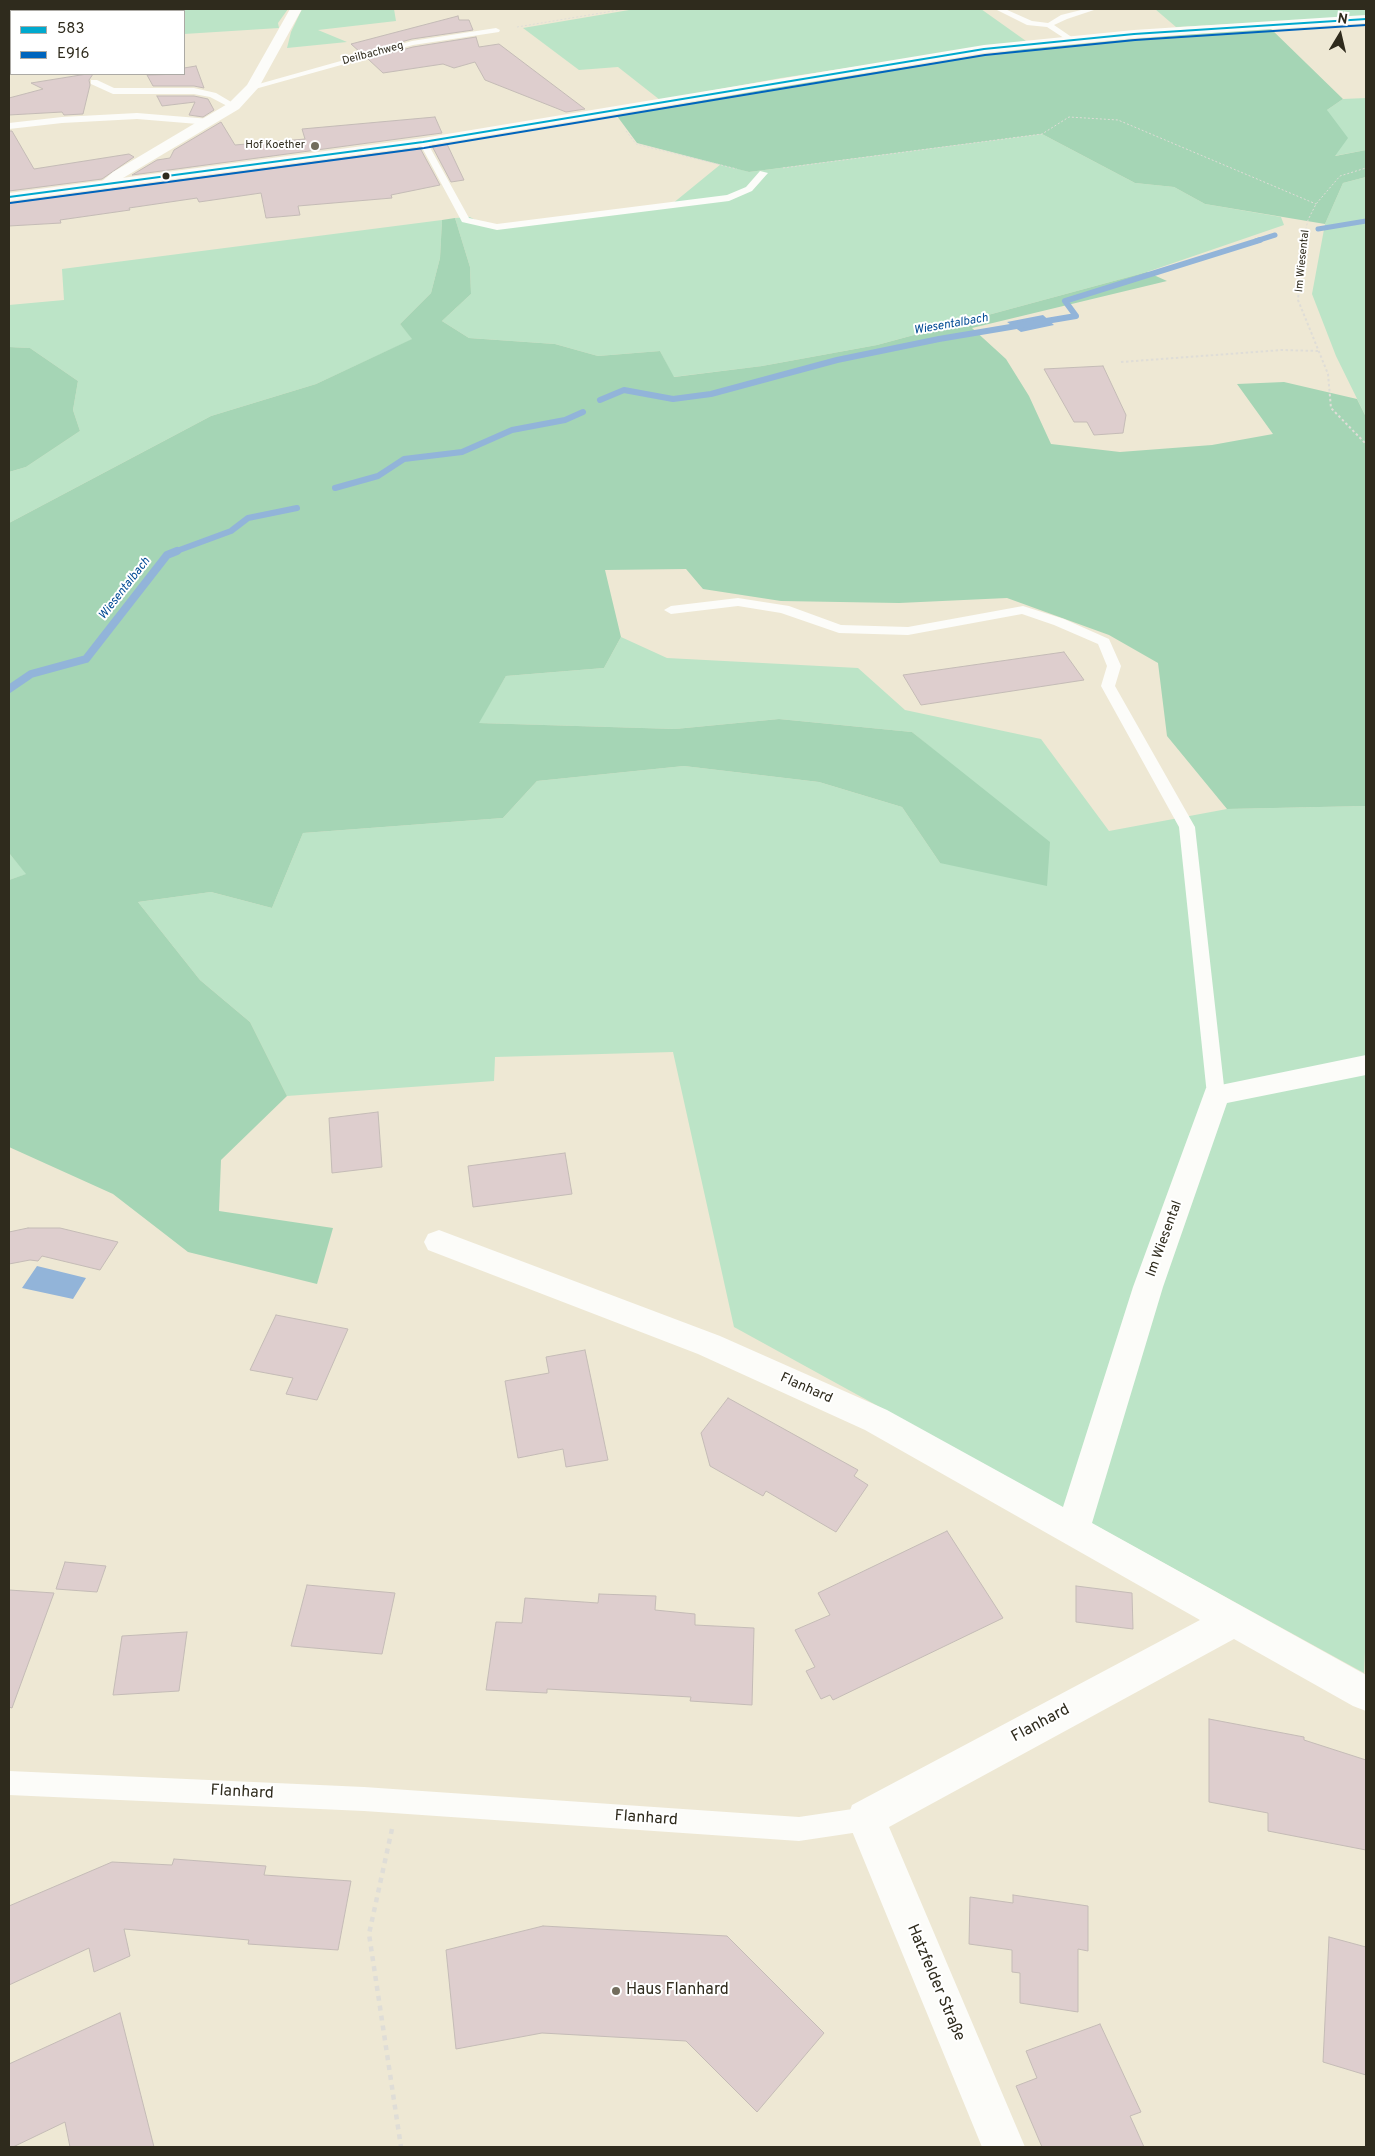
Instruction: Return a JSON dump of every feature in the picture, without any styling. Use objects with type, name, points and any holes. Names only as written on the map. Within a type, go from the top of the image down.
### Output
[{"type":"street","points":[[106,185],[118,175],[234,106],[252,87],[296,9]]},
{"type":"street","points":[[9,198],[423,142],[984,49],[1070,40],[1366,19]]},
{"type":"street","points":[[1216,1095],[1366,1065]]},
{"type":"street","name":"Im Wiesental","points":[[1073,1531],[1148,1287],[1216,1095]]},
{"type":"street","name":"Flanhard","points":[[439,1242],[709,1345],[867,1416],[1366,1694]]},
{"type":"street","name":"Flanhard","points":[[866,1819],[1234,1620]]},
{"type":"street","name":"Hatzfelder Straße","points":[[866,1819],[1003,2147]]},
{"type":"lane","points":[[999,9],[1030,23],[1049,25],[1070,40]]},
{"type":"lane","points":[[1049,25],[1064,16],[1094,9]]},
{"type":"lane","name":"Deilbachweg","points":[[252,87],[412,43],[496,30]]},
{"type":"lane","points":[[94,82],[113,91],[194,91],[213,95],[234,106]]},
{"type":"lane","points":[[9,126],[62,120],[137,116],[210,122]]},
{"type":"lane","points":[[423,142],[465,220],[497,227],[729,198],[750,189],[764,173]]},
{"type":"lane","points":[[671,610],[738,602],[784,609],[839,629],[908,631],[1023,610],[1059,622],[1104,642],[1114,666],[1108,686],[1187,827],[1216,1095]]},
{"type":"lane","name":"Flanhard","points":[[9,1783],[398,1802],[799,1829],[866,1819]]},
{"type":"path","points":[[496,30],[625,9]]},
{"type":"path","points":[[778,168],[1042,134],[1069,117],[1118,120],[1316,204]]},
{"type":"path","points":[[626,130],[636,144],[739,170]]},
{"type":"path","name":"Im Wiesental","points":[[1366,168],[1340,176],[1316,204],[1308,220],[1303,237],[1298,300],[1328,374],[1331,408],[1366,444]]},
{"type":"path","points":[[1121,362],[1244,352],[1318,351]]},
{"type":"path","points":[[398,1802],[369,1934],[401,2147]]},
{"type":"green space","points":[[9,9],[288,9],[278,23],[279,28],[185,34],[185,10],[10,10],[9,69]]},
{"type":"green space","points":[[302,9],[394,9],[396,21],[318,30],[347,42],[287,48],[291,32]]},
{"type":"green space","points":[[635,9],[981,9],[1026,41],[781,78],[660,100],[618,67],[579,70],[523,28]]},
{"type":"green space","points":[[1155,9],[1366,9],[1366,17],[1176,27]]},
{"type":"green space","points":[[1269,27],[1343,99],[1327,110],[1348,138],[1335,156],[1366,150],[1366,177],[1343,183],[1325,224],[1205,204],[1174,187],[1135,183],[1042,134],[749,172],[637,143],[617,116],[773,88],[1024,49]]},
{"type":"green space","points":[[1366,98],[1366,150],[1334,156],[1327,110],[1343,99]]},
{"type":"green space","points":[[1042,134],[1135,183],[1174,187],[1205,204],[1281,217],[1284,225],[1147,272],[877,345],[762,366],[673,377],[660,351],[598,356],[555,344],[469,338],[442,321],[471,294],[470,267],[455,218],[470,217],[479,222],[496,225],[672,204],[721,164],[749,172]]},
{"type":"green space","points":[[1366,177],[1366,417],[1336,356],[1312,294],[1325,224],[1343,183]]},
{"type":"green space","points":[[455,218],[470,267],[471,294],[442,321],[469,338],[555,344],[598,356],[660,351],[674,377],[762,366],[877,345],[1147,272],[1167,281],[972,328],[1006,359],[1029,396],[1051,444],[1120,452],[1212,445],[1273,434],[1237,384],[1284,382],[1357,399],[1366,417],[1366,806],[1227,809],[1167,736],[1158,663],[1109,635],[1007,598],[899,603],[781,601],[703,589],[686,569],[605,570],[621,637],[604,668],[506,676],[479,723],[675,729],[779,719],[912,732],[1050,842],[1047,886],[940,863],[902,807],[819,782],[684,766],[537,781],[503,818],[303,833],[272,908],[211,892],[138,902],[200,980],[250,1022],[287,1096],[221,1160],[219,1211],[333,1228],[317,1284],[188,1252],[113,1194],[9,1147],[9,880],[26,874],[9,853],[9,523],[211,416],[316,384],[412,339],[400,324],[431,293],[440,258],[442,220]]},
{"type":"green space","points":[[442,220],[440,258],[431,293],[400,324],[413,339],[316,384],[211,416],[9,523],[9,472],[26,467],[80,431],[73,410],[78,381],[30,348],[9,347],[9,305],[64,300],[62,269]]},
{"type":"green space","points":[[9,347],[30,348],[78,381],[73,410],[80,431],[26,467],[9,472]]},
{"type":"green space","points":[[621,637],[667,658],[858,668],[905,710],[1041,739],[1109,831],[1227,809],[1366,806],[1366,1632],[1364,1673],[734,1327],[673,1052],[495,1057],[494,1081],[287,1096],[250,1022],[200,980],[138,902],[211,892],[272,908],[303,833],[503,818],[537,781],[684,766],[819,782],[902,807],[940,863],[959,771],[912,732],[779,719],[675,729],[478,723],[506,676],[604,668]]},
{"type":"green space","points":[[9,853],[27,874],[9,880]]},
{"type":"water","points":[[1043,315],[1054,325],[1021,332],[1007,322]]},
{"type":"water","points":[[37,1266],[86,1278],[73,1299],[22,1288]]},
{"type":"building","points":[[458,16],[459,20],[469,20],[473,30],[412,39],[361,53],[351,44]]},
{"type":"building","points":[[476,37],[479,47],[499,44],[585,109],[566,112],[485,80],[475,62],[454,68],[443,64],[383,73],[368,59],[413,47]]},
{"type":"building","points":[[196,66],[204,88],[194,86],[153,86],[147,75],[185,75],[185,68]]},
{"type":"building","points":[[92,75],[89,80],[90,85],[83,114],[64,115],[62,112],[9,115],[9,98],[43,89],[31,83]]},
{"type":"building","points":[[157,96],[194,96],[208,99],[214,110],[203,117],[189,115],[195,102],[162,106]]},
{"type":"building","points":[[435,117],[442,133],[132,175],[157,160],[170,158],[174,150],[221,122],[235,145],[305,139],[302,129]]},
{"type":"building","points":[[9,131],[12,131],[34,169],[129,154],[134,157],[102,179],[9,191]]},
{"type":"building","points":[[447,144],[464,180],[451,182],[432,146]]},
{"type":"building","points":[[420,148],[440,185],[391,195],[392,198],[298,206],[300,215],[266,218],[261,193],[199,202],[197,198],[129,208],[130,210],[60,220],[61,223],[9,226],[9,203]]},
{"type":"building","points":[[1103,366],[1126,415],[1123,433],[1094,435],[1087,422],[1074,422],[1044,369]]},
{"type":"building","points":[[1064,652],[1084,680],[921,705],[903,675]]},
{"type":"building","points":[[378,1112],[382,1167],[332,1173],[329,1118]]},
{"type":"building","points":[[565,1153],[572,1194],[473,1207],[468,1166]]},
{"type":"building","points":[[28,1228],[60,1228],[118,1242],[100,1270],[42,1256],[38,1261],[30,1260],[9,1264],[9,1232]]},
{"type":"building","points":[[276,1315],[348,1329],[317,1400],[286,1394],[293,1378],[250,1370]]},
{"type":"building","points":[[585,1350],[608,1460],[566,1467],[563,1449],[518,1458],[505,1381],[549,1373],[546,1357]]},
{"type":"building","points":[[728,1398],[858,1470],[854,1476],[868,1485],[836,1532],[766,1491],[763,1496],[710,1466],[701,1433]]},
{"type":"building","points":[[947,1531],[1003,1618],[833,1700],[830,1695],[821,1699],[806,1671],[815,1667],[795,1630],[830,1615],[818,1593]]},
{"type":"building","points":[[65,1562],[106,1566],[97,1592],[56,1589]]},
{"type":"building","points":[[307,1585],[395,1593],[382,1654],[291,1646]]},
{"type":"building","points":[[1076,1586],[1132,1593],[1133,1629],[1076,1622]]},
{"type":"building","points":[[9,1590],[54,1593],[12,1708],[9,1707]]},
{"type":"building","points":[[599,1594],[656,1596],[655,1610],[695,1614],[695,1625],[754,1628],[752,1705],[690,1701],[691,1697],[547,1689],[547,1693],[486,1690],[496,1622],[522,1623],[525,1598],[598,1603]]},
{"type":"building","points":[[187,1632],[179,1691],[113,1695],[122,1636]]},
{"type":"building","points":[[1209,1719],[1304,1737],[1304,1740],[1366,1760],[1366,1850],[1268,1831],[1268,1813],[1209,1802]]},
{"type":"building","points":[[174,1859],[266,1866],[264,1875],[351,1881],[338,1950],[248,1944],[249,1940],[124,1929],[130,1956],[94,1972],[89,1948],[9,1985],[9,1906],[112,1862],[172,1865]]},
{"type":"building","points":[[1013,1895],[1088,1906],[1088,1951],[1078,1949],[1078,2012],[1020,2003],[1020,1973],[1012,1972],[1012,1950],[969,1944],[970,1897],[1013,1903]]},
{"type":"building","name":"Haus Flanhard","points":[[543,1926],[727,1936],[824,2033],[757,2112],[686,2041],[542,2033],[456,2049],[446,1950]]},
{"type":"building","points":[[1329,1937],[1366,1947],[1366,2075],[1323,2062]]},
{"type":"building","points":[[120,2013],[154,2147],[70,2147],[65,2122],[13,2147],[9,2147],[9,2064]]},
{"type":"building","points":[[1100,2024],[1141,2112],[1130,2116],[1144,2147],[1042,2147],[1016,2086],[1037,2078],[1026,2051]]},
{"type":"waterway","name":"Wiesentalbach","points":[[1318,229],[1366,221]]},
{"type":"waterway","name":"Wiesentalbach","points":[[1256,241],[1275,235]]},
{"type":"waterway","name":"Wiesentalbach","points":[[600,400],[624,390],[673,399],[711,394],[837,360],[939,339],[1076,316],[1065,301],[1260,240]]},
{"type":"waterway","name":"Wiesentalbach","points":[[335,488],[378,476],[404,459],[462,452],[512,430],[565,420],[583,412]]},
{"type":"waterway","name":"Wiesentalbach","points":[[174,552],[231,531],[248,518],[297,508]]},
{"type":"waterway","name":"Wiesentalbach","points":[[9,689],[31,674],[86,659],[167,555],[177,551]]},
{"type":"transit line","name":"583","points":[[9,197],[423,142],[984,49],[1134,34],[1366,19]]},
{"type":"transit line","name":"E916","points":[[10,203],[424,148],[985,55],[1135,40],[1366,25]]},
{"type":"place","name":"Hof Koether","points":[[315,146]]},
{"type":"place","name":"Haus Flanhard","points":[[616,1991]]}]
